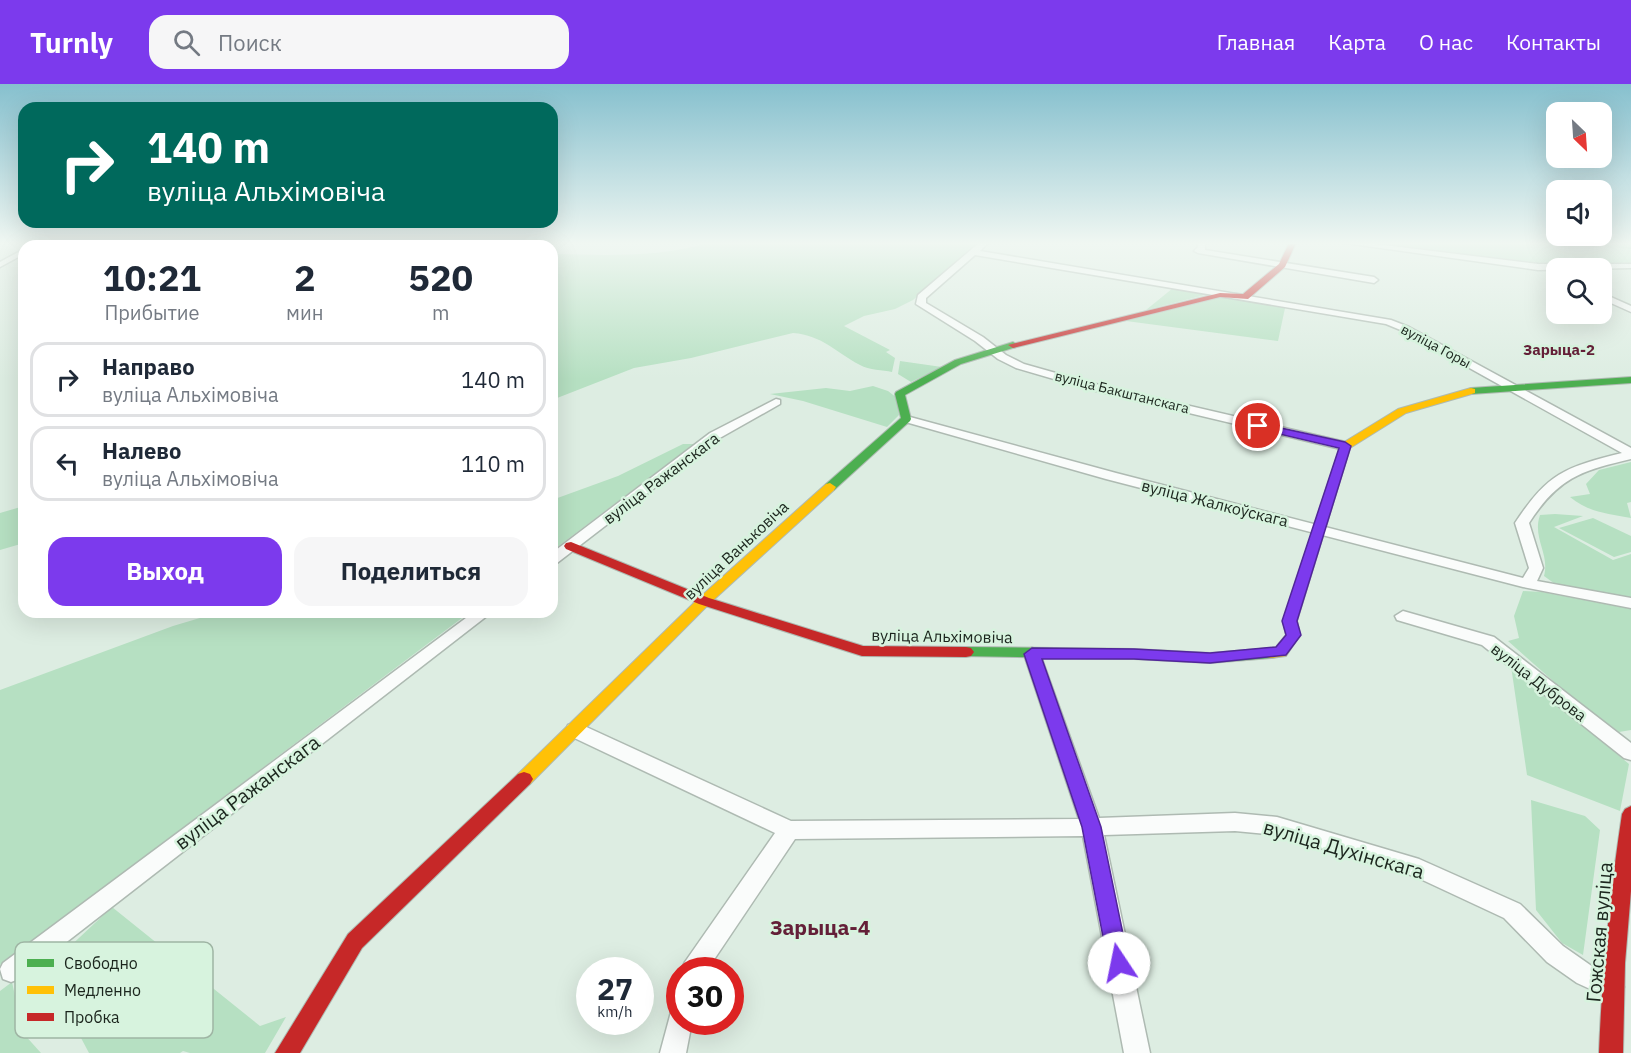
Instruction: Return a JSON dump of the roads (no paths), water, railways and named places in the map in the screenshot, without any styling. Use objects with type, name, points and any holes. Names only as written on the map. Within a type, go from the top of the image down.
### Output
[{"type":"street","name":"вуліца Бакштанскага","points":[[931,288],[921,297],[921,304],[926,309],[979,339],[995,352],[1020,366],[1088,386],[1345,446]]},
{"type":"street","name":"вуліца Горы","points":[[1192,288],[1388,322],[1406,329],[1631,454]]},
{"type":"street","points":[[906,419],[900,394],[958,362],[1024,343],[1220,295],[1245,297],[1255,288]]},
{"type":"street","points":[[1612,300],[1631,309]]},
{"type":"street","points":[[1345,446],[1402,411],[1479,389],[1631,380]]},
{"type":"street","name":"вуліца Ражанскага","points":[[558,556],[714,436],[776,402]]},
{"type":"street","name":"вуліца Жалкоўскага","points":[[906,419],[1111,477],[1528,584],[1631,603]]},
{"type":"street","name":"вуліца Ваньковіча","points":[[287,1053],[355,941],[575,730],[704,601],[906,419]]},
{"type":"street","name":"вуліца Альхімовіча","points":[[571,546],[704,601],[862,651],[1134,654],[1210,658],[1281,652],[1293,635],[1290,621],[1345,446]]},
{"type":"street","points":[[1528,584],[1536,568],[1522,523],[1541,494],[1563,477],[1598,462],[1631,454]]},
{"type":"street","name":"вуліца Дуброва","points":[[1403,616],[1488,641],[1631,753]]},
{"type":"street","name":"вуліца Ражанскага","points":[[49,942],[476,618]]},
{"type":"street","points":[[1032,654],[1092,827],[1137,1053]]},
{"type":"street","name":"вуліца Духінскага","points":[[575,730],[789,830],[1092,827],[1235,822],[1277,826],[1419,868],[1512,911],[1555,954],[1585,975],[1612,987]]},
{"type":"street","name":"Гожская вуліца","points":[[1611,1053],[1612,987],[1620,890],[1631,814]]},
{"type":"street","points":[[702,957],[789,830]]},
{"type":"street","name":"вуліца Ражанскага","points":[[11,971],[15,968]]},
{"type":"street","points":[[672,1053],[676,1035]]},
{"type":"district","name":"Зарыца-2","points":[[1559,349]]},
{"type":"district","name":"Зарыца-4","points":[[820,927]]}]
